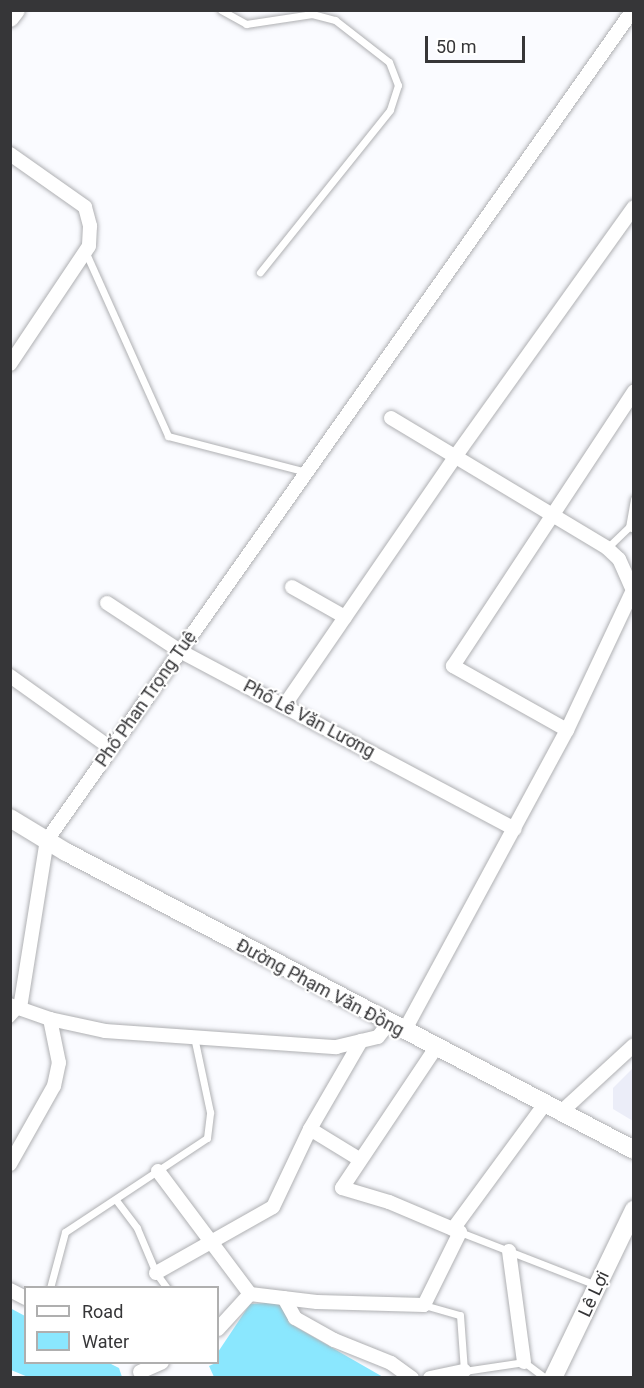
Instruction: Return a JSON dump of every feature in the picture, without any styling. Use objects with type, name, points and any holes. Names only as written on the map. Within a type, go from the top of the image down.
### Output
[{"type":"street","points":[[10,18],[16,10]]},
{"type":"street","name":"Phố Phan Trọng Tuệ","points":[[47,840],[633,10]]},
{"type":"street","points":[[10,154],[85,207],[90,226],[85,251],[10,364]]},
{"type":"street","points":[[284,706],[455,457],[633,207]]},
{"type":"street","points":[[567,730],[453,666],[549,514],[633,391]]},
{"type":"street","points":[[47,840],[14,1011],[105,1031],[336,1047],[378,1037],[396,1028],[515,830],[567,730],[633,590],[619,559],[607,548],[391,418]]},
{"type":"street","points":[[292,587],[345,617]]},
{"type":"street","name":"Phố Lê Văn Lương","points":[[107,603],[180,651],[515,830]]},
{"type":"street","points":[[10,676],[112,748]]},
{"type":"street","name":"Đường Phạm Văn Đồng","points":[[10,818],[435,1049],[633,1150]]},
{"type":"street","points":[[10,1164],[54,1086],[59,1064],[50,1019]]},
{"type":"street","points":[[156,1273],[273,1207],[310,1129],[361,1041]]},
{"type":"street","points":[[158,1171],[250,1294],[284,1298],[423,1305],[456,1230],[552,1109],[633,1045]]},
{"type":"street","points":[[435,1049],[359,1159],[342,1188],[389,1202],[456,1230]]},
{"type":"street","points":[[310,1129],[359,1159]]},
{"type":"street","name":"Lê Lợi","points":[[553,1377],[633,1210]]},
{"type":"street","points":[[509,1251],[524,1362]]},
{"type":"street","points":[[10,1290],[24,1297]]},
{"type":"street","points":[[219,1328],[250,1294]]},
{"type":"street","points":[[284,1298],[295,1318],[334,1340],[391,1363],[412,1377]]},
{"type":"street","points":[[136,1368],[153,1364]]},
{"type":"street","points":[[430,1377],[464,1371]]},
{"type":"lane","points":[[221,10],[246,24],[312,14],[335,20],[389,62],[398,85],[390,110],[260,272]]},
{"type":"lane","points":[[85,251],[168,436],[306,472]]},
{"type":"lane","points":[[607,548],[631,528],[633,499]]},
{"type":"lane","points":[[50,1286],[65,1232],[207,1138],[210,1128],[194,1037]]},
{"type":"lane","points":[[116,1200],[137,1228],[156,1273],[166,1286]]},
{"type":"lane","points":[[456,1230],[598,1286]]},
{"type":"lane","points":[[423,1305],[460,1315],[464,1371],[524,1362],[545,1377]]},
{"type":"shaded area","points":[[633,1068],[633,1121],[613,1109],[613,1088]]},
{"type":"water","points":[[283,1302],[289,1323],[383,1377],[214,1377],[209,1366],[219,1364],[219,1350],[250,1304]]},
{"type":"water","points":[[10,1308],[24,1315],[24,1364],[111,1364],[119,1368],[122,1377],[28,1377],[11,1370]]}]
